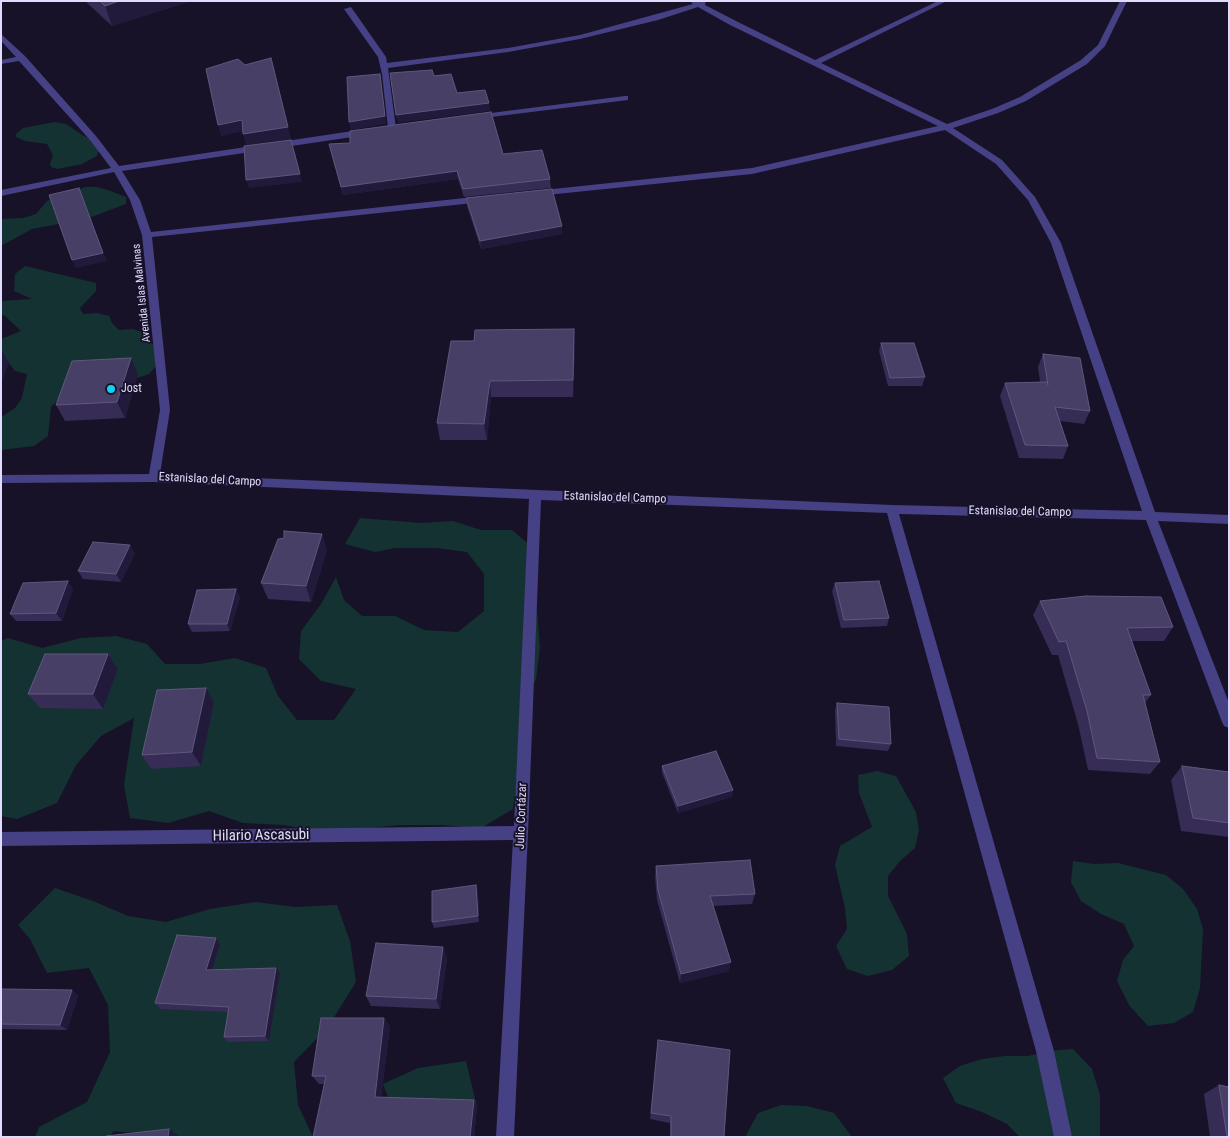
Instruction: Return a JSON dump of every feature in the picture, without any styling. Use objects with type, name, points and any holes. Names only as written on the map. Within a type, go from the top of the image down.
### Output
[{"type":"street","points":[[815,63],[944,1]]},
{"type":"street","points":[[523,195],[752,170],[806,160],[946,127],[995,111],[1023,99],[1084,62],[1101,46],[1124,1]]},
{"type":"street","points":[[385,66],[508,50],[580,37],[654,18],[700,2],[815,63],[946,127],[999,162],[1032,199],[1056,244],[1150,516],[1229,722]]},
{"type":"street","points":[[348,9],[382,57],[385,66],[392,128]]},
{"type":"street","name":"Avenida Islas Malvinas","points":[[1,36],[93,138],[117,169],[135,200],[147,235],[165,410],[154,478]]},
{"type":"street","points":[[1,62],[22,58]]},
{"type":"street","points":[[470,118],[625,98]]},
{"type":"street","points":[[382,130],[402,127]]},
{"type":"street","points":[[1,193],[117,169],[372,131]]},
{"type":"street","points":[[147,235],[493,198]]},
{"type":"street","name":"Estanislao del Campo","points":[[1,480],[154,478],[892,509],[1229,520]]},
{"type":"street","name":"Julio Cortázar","points":[[505,1137],[522,833],[535,495]]},
{"type":"street","points":[[892,509],[1045,1051],[1063,1137]]},
{"type":"street","name":"Hilario Ascasubi","points":[[1,839],[522,833]]},
{"type":"green space","points":[[55,122],[66,124],[84,136],[95,140],[99,149],[97,156],[82,164],[57,169],[51,167],[53,155],[47,144],[25,141],[16,137],[16,134],[23,128]]},
{"type":"green space","points":[[85,187],[97,187],[126,197],[126,204],[86,219],[32,229],[1,246],[1,219],[23,218],[36,214],[47,201]]},
{"type":"green space","points":[[25,266],[96,283],[96,291],[80,308],[83,314],[97,313],[109,316],[112,323],[119,330],[133,329],[144,333],[155,347],[157,365],[149,374],[134,379],[62,396],[51,407],[48,436],[34,446],[1,450],[1,417],[15,408],[22,398],[27,374],[15,371],[9,363],[1,362],[1,339],[21,331],[4,315],[1,316],[1,301],[32,299],[14,291],[15,274]]},
{"type":"green space","points":[[360,518],[421,523],[453,521],[481,530],[512,530],[532,547],[540,648],[536,679],[522,711],[518,775],[513,809],[481,828],[401,825],[323,832],[284,825],[243,823],[209,811],[168,823],[130,818],[124,785],[134,718],[101,736],[76,765],[57,803],[17,819],[1,816],[1,641],[8,638],[42,648],[81,638],[116,636],[147,644],[165,664],[200,664],[235,658],[266,668],[278,696],[297,720],[334,720],[356,689],[321,681],[299,659],[301,631],[321,604],[336,577],[344,600],[362,616],[395,616],[424,630],[458,632],[484,611],[484,574],[467,552],[437,548],[395,548],[375,552],[345,544]]},
{"type":"green space","points":[[877,771],[896,776],[916,812],[919,830],[915,848],[900,861],[888,876],[888,896],[907,934],[909,956],[892,970],[868,976],[847,969],[836,946],[847,929],[845,908],[835,865],[840,846],[872,827],[859,793],[858,775]]},
{"type":"green space","points":[[1073,861],[1094,864],[1118,863],[1166,875],[1183,889],[1197,909],[1203,929],[1200,988],[1193,1012],[1174,1023],[1148,1026],[1129,1005],[1117,981],[1123,960],[1134,946],[1124,924],[1101,914],[1081,901],[1071,882]]},
{"type":"green space","points":[[55,888],[128,916],[166,922],[210,909],[256,902],[295,907],[337,905],[350,941],[356,982],[328,1027],[294,1062],[298,1105],[313,1137],[178,1137],[114,1131],[109,1137],[35,1137],[39,1127],[87,1102],[110,1052],[108,1005],[89,968],[47,973],[30,939],[18,925]]},
{"type":"green space","points":[[1073,1049],[1092,1069],[1100,1095],[1100,1137],[1020,1137],[1007,1124],[982,1112],[956,1103],[943,1078],[960,1066],[982,1059],[1028,1056],[1048,1051]]},
{"type":"green space","points":[[466,1061],[477,1107],[455,1116],[341,1137],[391,1105],[383,1084],[418,1068]]},
{"type":"green space","points":[[781,1105],[807,1106],[834,1113],[852,1137],[745,1137],[758,1113]]},
{"type":"building","points":[[100,1],[119,1],[105,6]]},
{"type":"building","points":[[271,58],[288,127],[243,134],[242,120],[218,125],[206,69],[238,59],[245,65]]},
{"type":"building","points":[[432,70],[434,76],[451,74],[457,93],[485,90],[489,103],[396,115],[390,73]]},
{"type":"building","points":[[380,74],[385,116],[349,122],[347,77]]},
{"type":"building","points":[[491,112],[503,154],[542,150],[550,179],[463,189],[457,171],[341,187],[329,144],[350,143],[350,131]]},
{"type":"building","points":[[291,140],[300,174],[246,180],[244,146]]},
{"type":"building","points":[[79,188],[103,253],[72,260],[49,195]]},
{"type":"building","points":[[552,189],[562,226],[480,241],[466,198]]},
{"type":"building","points":[[574,329],[573,380],[490,381],[484,424],[437,423],[451,341],[474,341],[475,330]]},
{"type":"building","points":[[881,343],[914,343],[925,377],[890,378]]},
{"type":"building","points":[[1043,354],[1080,358],[1090,411],[1055,407],[1068,446],[1025,445],[1005,383],[1047,382],[1048,385]]},
{"type":"building","points":[[131,358],[117,402],[56,405],[72,361]]},
{"type":"building","points":[[284,531],[322,534],[306,586],[261,583],[278,539],[284,538]]},
{"type":"building","points":[[93,542],[130,545],[116,574],[78,571]]},
{"type":"building","points":[[68,581],[56,613],[10,614],[23,583]]},
{"type":"building","points":[[879,581],[889,618],[844,620],[835,583]]},
{"type":"building","points":[[236,589],[227,624],[188,624],[197,590]]},
{"type":"building","points":[[1086,596],[1161,597],[1173,627],[1127,628],[1151,695],[1143,695],[1160,762],[1097,758],[1087,711],[1066,641],[1059,642],[1040,601]]},
{"type":"building","points":[[45,654],[108,654],[93,694],[28,694]]},
{"type":"building","points":[[206,688],[192,752],[142,755],[157,690]]},
{"type":"building","points":[[837,703],[889,707],[891,744],[839,739]]},
{"type":"building","points":[[716,751],[733,790],[678,806],[662,766]]},
{"type":"building","points":[[1182,766],[1229,772],[1229,823],[1193,818]]},
{"type":"building","points":[[750,860],[755,894],[710,896],[731,962],[681,974],[658,890],[656,866]]},
{"type":"building","points":[[476,885],[478,916],[432,922],[432,891]]},
{"type":"building","points":[[177,935],[216,938],[206,970],[276,968],[265,1036],[224,1037],[229,1007],[155,1003]]},
{"type":"building","points":[[376,943],[443,947],[436,999],[366,996]]},
{"type":"building","points":[[1,989],[72,990],[60,1025],[1,1024]]},
{"type":"building","points":[[321,1018],[384,1018],[375,1097],[474,1100],[470,1137],[313,1137],[326,1076],[312,1076]]},
{"type":"building","points":[[658,1040],[730,1050],[724,1137],[671,1137],[671,1116],[651,1113]]},
{"type":"building","points":[[1219,1085],[1229,1087],[1229,1137],[1227,1137]]},
{"type":"building","points":[[169,1129],[168,1137],[105,1137],[106,1136]]},
{"type":"place","name":"Jost","points":[[111,389]]}]
